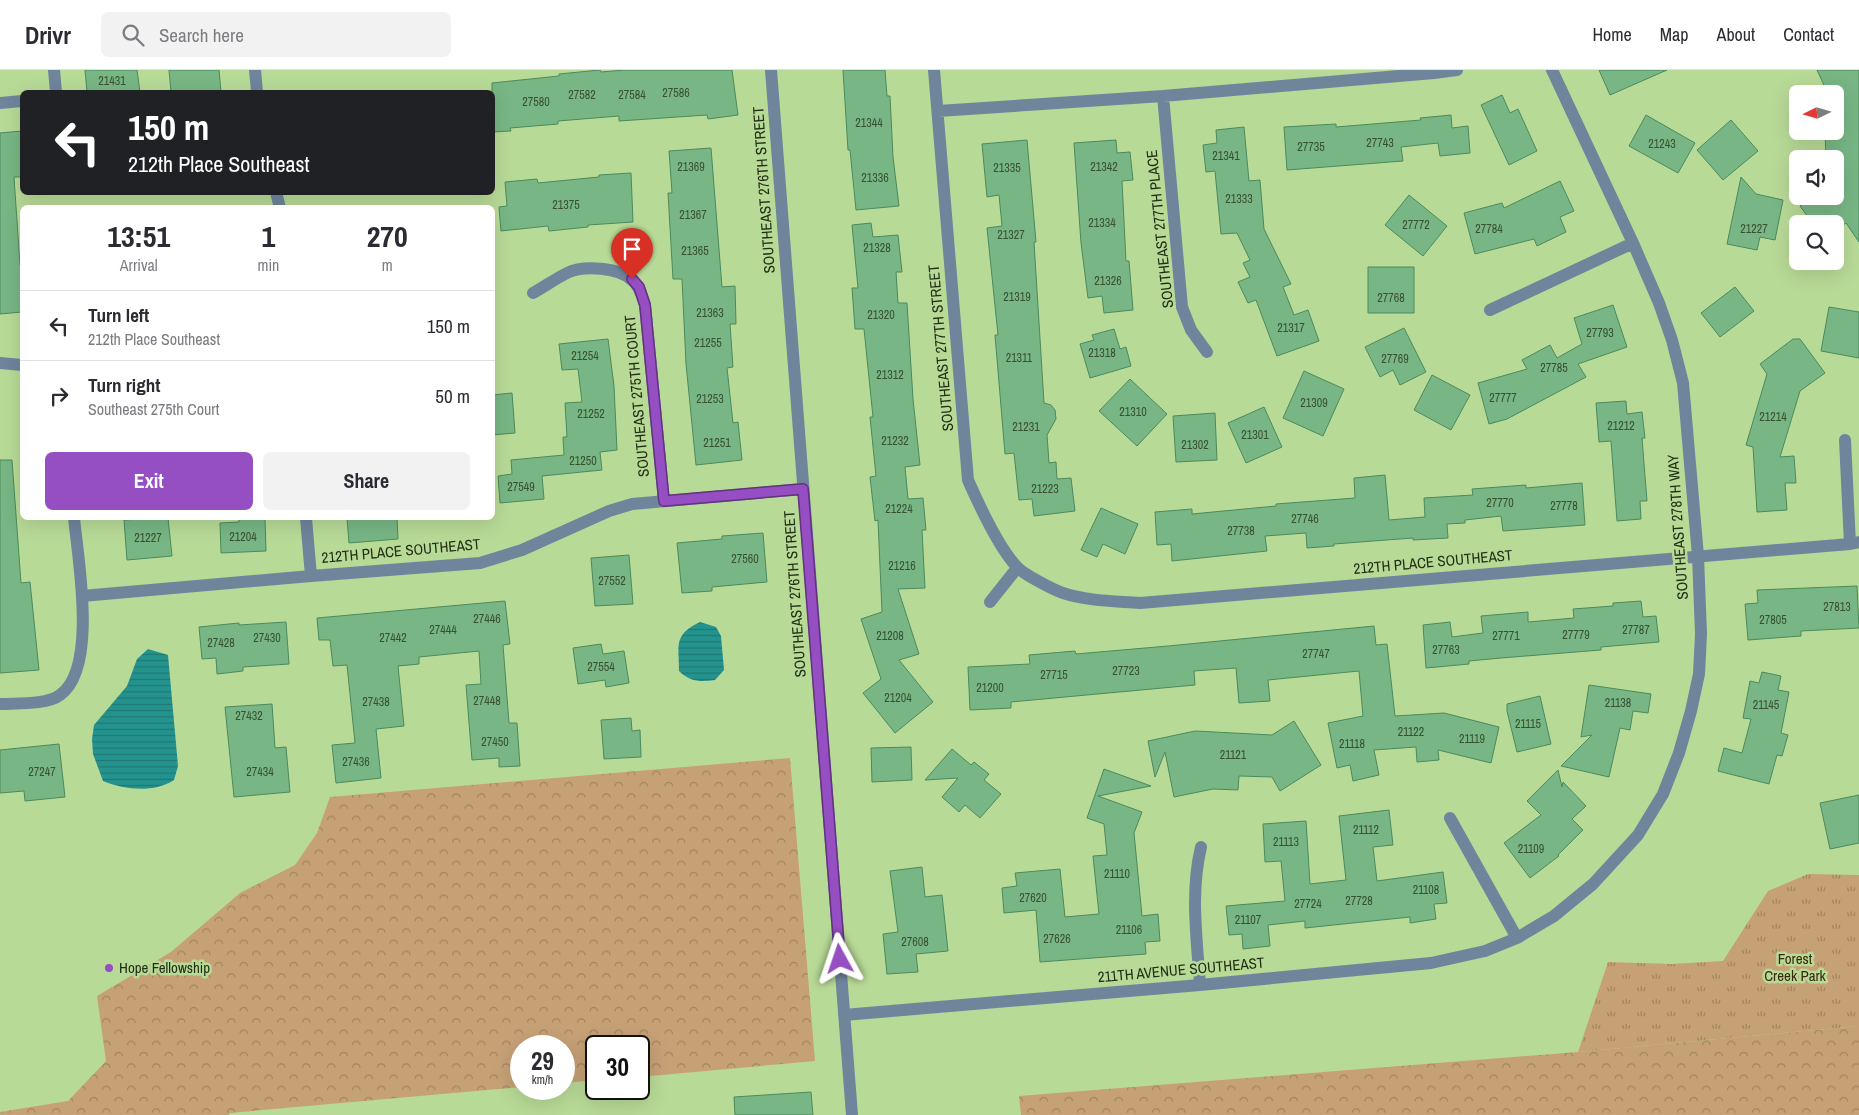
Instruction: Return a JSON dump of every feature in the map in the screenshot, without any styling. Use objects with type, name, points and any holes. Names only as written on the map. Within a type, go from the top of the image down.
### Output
[{"type":"street","points":[[54,70],[56,90]]},
{"type":"street","points":[[255,70],[257,90]]},
{"type":"street","name":"SOUTHEAST 276TH STREET","points":[[771,70],[852,1115]]},
{"type":"street","name":"SOUTHEAST 277TH STREET","points":[[934,70],[968,480],[980,509],[1017,568]]},
{"type":"street","points":[[938,111],[1163,96],[1434,74],[1457,70]]},
{"type":"street","name":"SOUTHEAST 278TH WAY","points":[[1517,938],[1554,916],[1593,884],[1638,835],[1663,794],[1680,753],[1691,711],[1699,674],[1701,634],[1698,556],[1683,383],[1672,340],[1633,243],[1552,70]]},
{"type":"street","name":"SOUTHEAST 277TH PLACE","points":[[1163,96],[1182,307],[1191,330],[1207,352]]},
{"type":"street","points":[[0,103],[20,101]]},
{"type":"street","points":[[1490,310],[1633,243]]},
{"type":"street","name":"SOUTHEAST 275TH COURT","points":[[533,294],[569,272],[600,268],[623,273],[639,287],[645,305],[664,501]]},
{"type":"street","points":[[0,363],[20,365]]},
{"type":"street","points":[[1845,440],[1854,543]]},
{"type":"street","name":"212TH PLACE SOUTHEAST","points":[[82,596],[480,563],[522,550],[609,511],[632,504],[803,489]]},
{"type":"street","points":[[0,704],[50,700],[60,695],[72,684],[80,662],[83,643],[82,596],[74,520]]},
{"type":"street","points":[[306,520],[311,576]]},
{"type":"street","name":"212TH PLACE SOUTHEAST","points":[[1017,568],[1063,593],[1096,599],[1140,603],[1854,543]]},
{"type":"street","points":[[990,602],[1017,568]]},
{"type":"street","points":[[1450,818],[1517,938]]},
{"type":"street","points":[[1200,986],[1194,892],[1196,867],[1202,847]]},
{"type":"street","name":"211TH AVENUE SOUTHEAST","points":[[844,1015],[1200,986],[1431,963],[1484,951],[1517,938]]},
{"type":"green space","points":[[790,758],[815,1061],[650,1076],[650,1035],[585,1035],[585,1081],[575,1082],[575,1035],[510,1035],[510,1088],[230,1113],[229,1115],[0,1115],[0,1112],[68,1101],[106,1061],[97,996],[171,952],[240,893],[295,865],[317,833],[330,797]]},
{"type":"green space","name":"Forest Creek Park","points":[[1808,874],[1859,875],[1859,1026],[1578,1052],[1608,962],[1672,964],[1723,961],[1768,891]]},
{"type":"green space","points":[[1859,1026],[1859,1115],[1021,1115],[1019,1096],[1578,1052]]},
{"type":"water","points":[[700,622],[716,627],[721,636],[724,670],[715,680],[696,680],[683,675],[679,671],[679,642],[681,636],[685,631]]},
{"type":"water","points":[[148,649],[168,655],[178,766],[174,780],[158,787],[139,789],[103,781],[93,754],[92,739],[94,725],[127,686],[137,659]]},
{"type":"building","points":[[85,70],[137,70],[140,90],[87,90]]},
{"type":"building","points":[[169,70],[219,70],[221,90],[171,90]]},
{"type":"building","points":[[600,70],[601,72],[625,70],[732,70],[738,115],[708,119],[707,115],[619,121],[619,116],[558,121],[558,124],[510,128],[511,131],[495,132],[495,90],[492,90],[492,83],[559,76],[559,74]]},
{"type":"building","points":[[843,70],[885,70],[887,96],[890,96],[893,157],[899,206],[856,210],[850,150],[848,150]]},
{"type":"building","points":[[1599,70],[1667,70],[1610,95]]},
{"type":"building","points":[[1817,70],[1859,70],[1859,242],[1846,223],[1844,224],[1844,215],[1806,215],[1800,206],[1844,205],[1844,150],[1826,150],[1825,140],[1844,140],[1844,85],[1824,85]]},
{"type":"building","points":[[1502,95],[1510,113],[1518,109],[1537,151],[1509,165],[1481,105]]},
{"type":"building","points":[[1451,115],[1452,128],[1468,126],[1470,153],[1440,156],[1438,143],[1401,147],[1403,161],[1287,170],[1284,127],[1336,124],[1336,127],[1421,120],[1420,118]]},
{"type":"building","points":[[1646,115],[1695,143],[1678,173],[1629,146]]},
{"type":"building","points":[[1731,120],[1758,151],[1723,180],[1697,150]]},
{"type":"building","points":[[1244,127],[1249,181],[1260,180],[1264,229],[1291,284],[1283,287],[1294,315],[1308,310],[1319,341],[1277,356],[1256,300],[1248,303],[1238,282],[1250,277],[1243,263],[1250,260],[1237,233],[1221,234],[1215,171],[1206,172],[1203,145],[1217,143],[1216,130]]},
{"type":"building","points":[[20,131],[20,177],[14,177],[20,265],[20,312],[0,314],[0,133]]},
{"type":"building","points":[[1027,140],[1036,242],[1034,242],[1044,403],[1051,405],[1055,410],[1056,419],[1047,435],[1049,463],[1056,462],[1057,479],[1071,478],[1075,511],[1034,516],[1032,499],[1019,500],[1014,453],[1005,454],[995,335],[998,335],[987,228],[1002,226],[999,195],[987,197],[982,144]]},
{"type":"building","points":[[1116,140],[1117,153],[1130,152],[1133,180],[1122,181],[1126,261],[1129,261],[1133,310],[1104,313],[1102,296],[1088,298],[1081,243],[1074,143]]},
{"type":"building","points":[[711,148],[722,287],[735,286],[736,324],[730,324],[733,367],[727,368],[733,423],[738,422],[742,460],[696,465],[686,364],[682,279],[673,279],[668,193],[672,193],[669,151]]},
{"type":"building","points":[[631,173],[633,222],[588,225],[588,227],[549,231],[548,226],[501,231],[499,207],[507,206],[505,182],[537,179],[538,183]]},
{"type":"building","points":[[1741,177],[1756,194],[1783,200],[1775,240],[1760,237],[1757,250],[1727,244]]},
{"type":"building","points":[[1560,181],[1574,211],[1560,217],[1566,232],[1537,246],[1534,239],[1475,254],[1464,213],[1502,203],[1504,208]]},
{"type":"building","points":[[1409,195],[1447,226],[1423,256],[1385,225]]},
{"type":"building","points":[[871,223],[873,237],[898,235],[902,272],[896,272],[898,303],[907,303],[913,399],[920,465],[905,467],[908,499],[923,498],[926,530],[922,530],[925,588],[898,589],[919,654],[899,660],[933,702],[895,733],[863,693],[881,679],[861,619],[882,612],[878,520],[875,521],[870,477],[876,476],[870,417],[873,417],[864,329],[855,329],[852,288],[858,288],[852,225]]},
{"type":"building","points":[[1368,267],[1414,267],[1414,313],[1368,313]]},
{"type":"building","points":[[1735,287],[1754,311],[1720,337],[1701,313]]},
{"type":"building","points":[[1613,305],[1627,347],[1578,364],[1586,377],[1507,419],[1489,424],[1478,383],[1527,369],[1522,360],[1550,345],[1557,358],[1582,344],[1574,318]]},
{"type":"building","points":[[1829,307],[1859,312],[1859,358],[1821,351]]},
{"type":"building","points":[[1404,328],[1426,372],[1400,385],[1393,370],[1380,377],[1365,347]]},
{"type":"building","points":[[1114,329],[1120,349],[1126,347],[1131,366],[1090,378],[1080,344],[1094,340],[1092,335]]},
{"type":"building","points":[[608,339],[614,386],[617,450],[600,452],[602,470],[542,476],[544,499],[500,503],[498,476],[512,474],[511,460],[564,455],[563,437],[567,437],[565,403],[582,402],[578,369],[562,370],[559,344]]},
{"type":"building","points":[[1793,339],[1800,339],[1825,373],[1800,391],[1780,457],[1794,456],[1796,483],[1785,483],[1787,510],[1757,512],[1753,447],[1746,445],[1767,374],[1760,364]]},
{"type":"building","points":[[1304,371],[1344,389],[1323,436],[1283,418]]},
{"type":"building","points":[[1432,375],[1470,395],[1451,430],[1414,410]]},
{"type":"building","points":[[1130,379],[1167,414],[1137,446],[1099,411]]},
{"type":"building","points":[[512,393],[515,433],[495,435],[495,395]]},
{"type":"building","points":[[1626,401],[1627,414],[1642,412],[1645,438],[1642,438],[1647,501],[1640,501],[1641,519],[1617,521],[1611,441],[1599,442],[1596,403]]},
{"type":"building","points":[[1264,407],[1282,447],[1246,463],[1228,423]]},
{"type":"building","points":[[1215,413],[1217,460],[1176,462],[1173,416]]},
{"type":"building","points":[[0,460],[12,460],[21,583],[30,582],[39,670],[0,673]]},
{"type":"building","points":[[1385,475],[1389,520],[1425,517],[1424,498],[1473,495],[1472,489],[1526,485],[1526,488],[1582,483],[1585,525],[1503,531],[1501,516],[1465,520],[1465,523],[1447,524],[1448,538],[1413,540],[1413,538],[1307,548],[1306,533],[1265,536],[1267,551],[1172,561],[1171,544],[1157,545],[1155,512],[1192,509],[1192,514],[1276,506],[1276,504],[1355,498],[1354,478]]},
{"type":"building","points":[[1101,508],[1138,524],[1125,554],[1103,544],[1097,557],[1081,550]]},
{"type":"building","points":[[124,520],[168,520],[172,556],[127,560]]},
{"type":"building","points":[[239,520],[265,520],[266,551],[221,553],[220,523],[239,522]]},
{"type":"building","points":[[347,520],[397,520],[398,539],[349,543]]},
{"type":"building","points":[[763,533],[767,582],[712,587],[712,591],[682,593],[677,543],[722,539],[722,536]]},
{"type":"building","points":[[629,555],[633,604],[595,606],[591,558]]},
{"type":"building","points":[[1857,586],[1859,628],[1801,631],[1801,636],[1748,640],[1745,604],[1758,603],[1757,590]]},
{"type":"building","points":[[505,601],[510,644],[503,645],[509,723],[517,723],[520,766],[499,767],[499,758],[472,760],[466,685],[481,684],[479,651],[419,657],[419,664],[398,666],[404,726],[376,729],[381,778],[336,783],[332,745],[355,743],[347,665],[333,666],[330,640],[319,640],[317,618]]},
{"type":"building","points":[[1641,601],[1643,617],[1656,616],[1659,642],[1601,647],[1601,650],[1469,661],[1469,664],[1426,668],[1423,625],[1450,622],[1452,637],[1483,633],[1481,616],[1528,612],[1528,622],[1574,618],[1573,609],[1613,606],[1613,603]]},
{"type":"building","points":[[286,622],[289,664],[243,667],[243,671],[217,674],[216,658],[202,659],[199,627],[239,623],[239,625]]},
{"type":"building","points":[[1374,626],[1376,645],[1387,644],[1395,716],[1444,713],[1499,727],[1491,763],[1438,750],[1439,760],[1417,762],[1416,747],[1374,750],[1379,775],[1353,781],[1350,765],[1337,768],[1328,723],[1363,716],[1359,671],[1268,680],[1270,701],[1239,703],[1236,668],[1194,671],[1195,685],[1011,702],[1011,708],[970,710],[968,667],[1030,664],[1029,655],[1075,651],[1076,654]]},
{"type":"building","points":[[601,644],[603,654],[624,651],[629,683],[606,687],[605,680],[578,684],[573,648]]},
{"type":"building","points":[[1762,672],[1781,676],[1778,690],[1789,692],[1781,733],[1788,735],[1782,756],[1777,755],[1769,784],[1718,771],[1724,748],[1742,753],[1751,719],[1743,718],[1750,681],[1759,683]]},
{"type":"building","points":[[1589,685],[1651,694],[1648,713],[1633,711],[1630,730],[1620,728],[1609,777],[1561,766],[1592,735],[1581,737]]},
{"type":"building","points":[[1540,696],[1551,744],[1517,752],[1507,704]]},
{"type":"building","points":[[272,704],[275,748],[286,747],[290,792],[234,797],[225,707]]},
{"type":"building","points":[[631,718],[632,731],[640,730],[641,757],[604,759],[601,720]]},
{"type":"building","points":[[1294,721],[1321,765],[1280,791],[1272,777],[1239,776],[1238,790],[1213,789],[1174,797],[1165,752],[1155,777],[1148,741],[1195,731],[1272,735]]},
{"type":"building","points":[[59,744],[65,797],[25,801],[24,791],[0,793],[0,750]]},
{"type":"building","points":[[911,747],[912,780],[872,782],[871,748]]},
{"type":"building","points":[[952,749],[971,765],[974,762],[989,774],[984,780],[1001,794],[980,818],[965,805],[959,812],[942,797],[958,778],[925,780]]},
{"type":"building","points":[[1104,769],[1151,786],[1098,796],[1142,812],[1134,833],[1142,916],[1158,914],[1160,941],[1145,942],[1146,954],[1040,962],[1036,910],[1004,913],[1002,888],[1017,886],[1015,873],[1060,869],[1065,917],[1099,914],[1093,856],[1107,855],[1104,824],[1087,818]]},
{"type":"building","points":[[1558,770],[1562,787],[1563,782],[1586,806],[1572,819],[1583,830],[1559,856],[1530,878],[1504,843],[1541,815],[1527,801]]},
{"type":"building","points":[[1859,795],[1859,843],[1830,849],[1820,803]]},
{"type":"building","points":[[1389,810],[1393,845],[1373,847],[1377,881],[1443,872],[1447,903],[1434,904],[1436,919],[1410,923],[1410,917],[1305,928],[1305,921],[1268,925],[1270,946],[1243,949],[1242,934],[1229,935],[1226,906],[1285,901],[1281,861],[1265,862],[1263,824],[1306,821],[1310,884],[1346,880],[1339,816]]},
{"type":"building","points":[[922,867],[925,897],[942,895],[948,951],[916,954],[918,972],[887,974],[883,934],[898,932],[890,871]]},
{"type":"building","points":[[811,1092],[813,1115],[735,1115],[734,1097]]},
{"type":"place","name":"Hope Fellowship","points":[[109,968]]},
{"type":"route","points":[[632,279],[639,287],[645,305],[664,501],[803,489],[840,959]]}]
